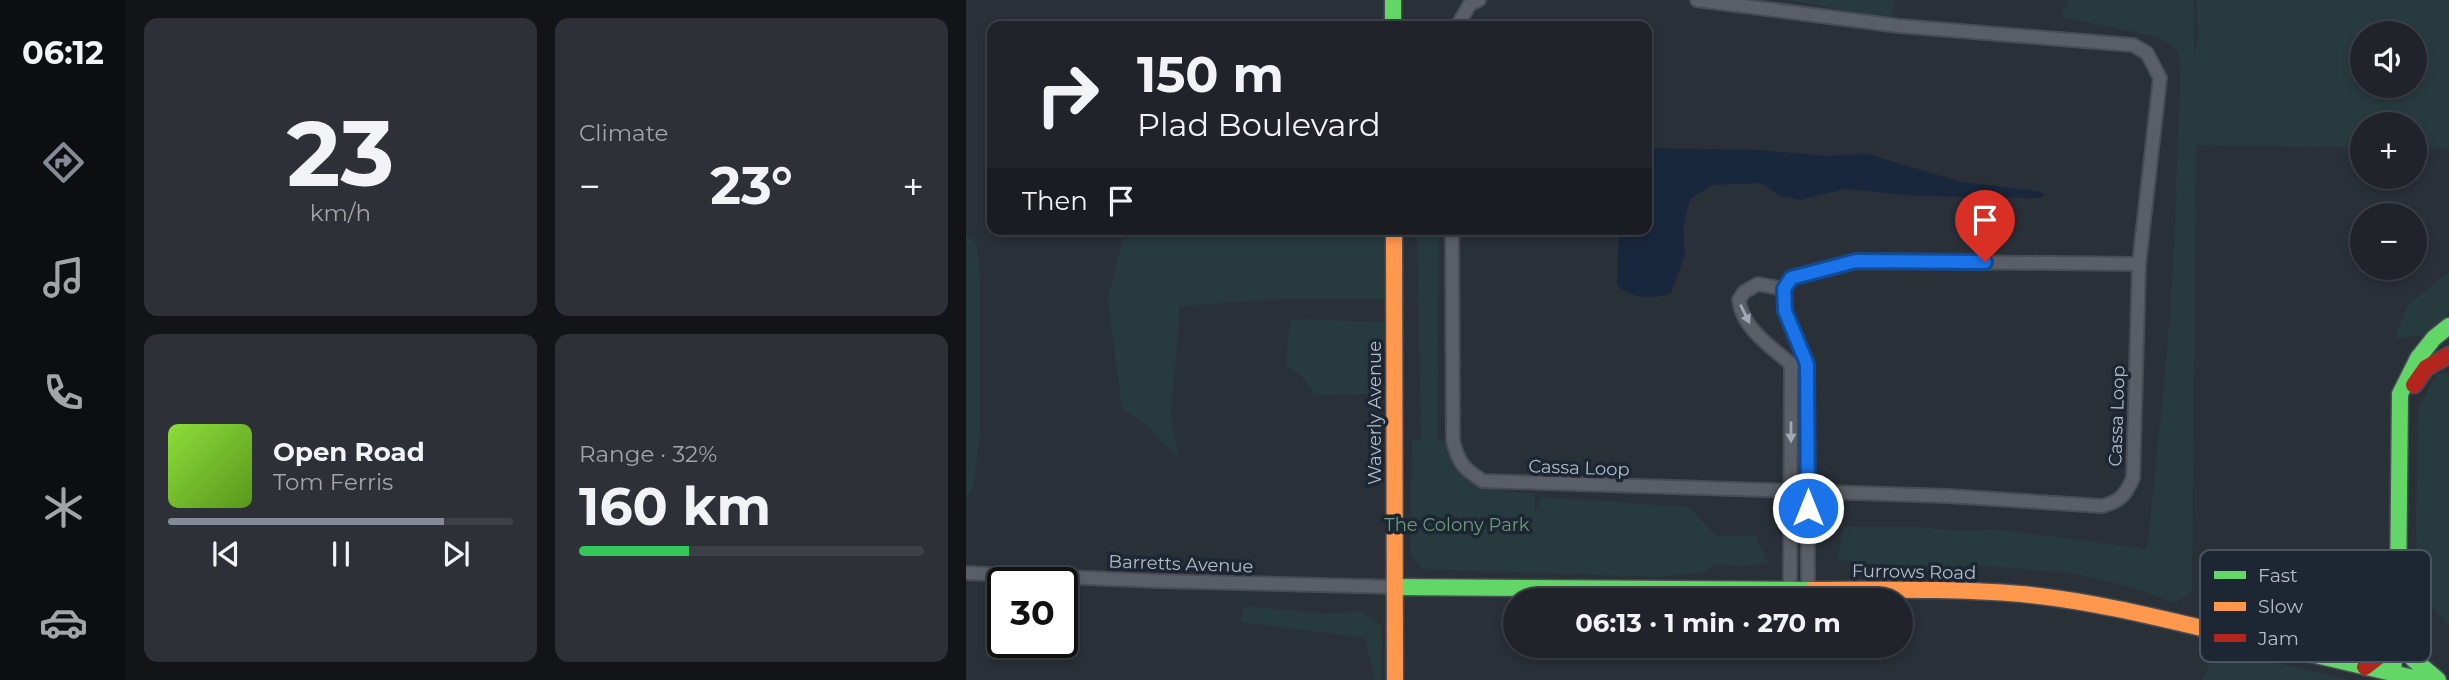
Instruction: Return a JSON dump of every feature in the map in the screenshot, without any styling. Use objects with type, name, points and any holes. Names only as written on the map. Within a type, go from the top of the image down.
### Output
[{"type":"main road","points":[[1393,0],[1393,21]]},
{"type":"main road","name":"Waverly Avenue","points":[[1394,235],[1395,680]]},
{"type":"main road","points":[[2398,550],[2400,394],[2407,376],[2426,348],[2449,326]]},
{"type":"main road","points":[[2400,421],[2408,396],[2419,377],[2435,362],[2449,355]]},
{"type":"main road","name":"Furrows Road","points":[[1396,587],[1527,588]]},
{"type":"main road","name":"Furrows Road","points":[[1913,591],[1982,592],[2062,599],[2200,628]]},
{"type":"main road","name":"Furrows Road","points":[[2344,662],[2423,680]]},
{"type":"main road","points":[[2365,667],[2372,662]]},
{"type":"main road","points":[[2393,674],[2394,662]]},
{"type":"main road","points":[[2414,662],[2438,680]]},
{"type":"street","points":[[1460,21],[1469,4],[1479,0]]},
{"type":"street","name":"Cassa Loop","points":[[1452,235],[1453,440],[1456,454],[1464,469],[1483,481],[1948,496],[2102,506],[2116,503],[2126,493],[2133,478],[2139,264],[2160,78],[2147,53],[2133,45],[1899,26],[1697,0]]},
{"type":"street","points":[[1808,588],[1807,364],[1785,311],[1784,289],[1791,278],[1856,261],[2139,264]]},
{"type":"street","points":[[1784,289],[1758,284],[1744,292],[1739,300],[1740,309],[1755,333],[1791,364],[1807,364]]},
{"type":"street","points":[[1790,588],[1791,364]]},
{"type":"street","name":"Barretts Avenue","points":[[966,573],[1169,582],[1396,587]]},
{"type":"green space","points":[[1789,0],[1895,0],[1892,19]]},
{"type":"green space","points":[[2068,0],[2194,0],[2194,56],[2198,37],[2196,0],[2449,0],[2449,149],[2427,148],[2427,112],[2350,112],[2350,147],[2196,145],[2192,592],[2175,603],[2135,588],[2072,573],[1985,566],[1911,568],[1838,560],[1843,527],[1918,527],[1964,531],[1993,529],[2147,549],[2170,308],[2180,93],[2178,51],[2159,37],[2061,17]]},
{"type":"green space","points":[[966,235],[977,244],[980,277],[980,435],[974,485],[966,500]]},
{"type":"green space","points":[[1130,235],[1387,235],[1386,299],[1280,299],[1180,306],[1171,415],[1178,458],[1144,423],[1122,409],[1108,299],[1122,242]]},
{"type":"green space","name":"The Colony Park","points":[[1417,235],[1439,235],[1437,440],[1444,441],[1451,458],[1468,479],[1490,489],[1535,493],[1535,514],[1541,497],[1689,507],[1716,536],[1756,536],[1768,563],[1742,566],[1717,564],[1703,572],[1658,577],[1422,569],[1410,552],[1412,440],[1421,440]]},
{"type":"green space","points":[[2449,272],[2449,313],[2423,336],[2395,338],[2407,306]]},
{"type":"green space","points":[[1290,319],[1385,322],[1382,394],[1315,395],[1303,378],[1286,365]]},
{"type":"green space","points":[[2449,373],[2449,625],[2431,606],[2431,550],[2416,550],[2418,409],[2437,374]]},
{"type":"green space","points":[[1245,606],[1330,614],[1360,611],[1382,625],[1381,680],[1375,680],[1365,638],[1240,622]]},
{"type":"green space","points":[[2211,662],[2272,662],[2349,680],[2202,680]]},
{"type":"water","points":[[1652,149],[1758,150],[1826,156],[1868,154],[1961,182],[2038,191],[2045,195],[2039,198],[1916,196],[1845,189],[1801,200],[1778,195],[1762,183],[1713,185],[1690,199],[1683,228],[1685,255],[1671,293],[1642,297],[1617,285],[1619,235],[1652,235]]},
{"type":"traffic: fast","points":[[1393,0],[1393,21]]},
{"type":"traffic: fast","points":[[2398,550],[2400,394],[2418,358],[2434,338],[2449,326]]},
{"type":"traffic: fast","points":[[1396,587],[1535,588]]},
{"type":"traffic: fast","points":[[2346,662],[2422,680]]},
{"type":"traffic: fast","points":[[2393,674],[2394,662]]},
{"type":"traffic: fast","points":[[2417,662],[2438,680]]},
{"type":"traffic: slow","points":[[1394,235],[1395,680]]},
{"type":"traffic: slow","points":[[1913,590],[1995,592],[2045,597],[2092,604],[2200,628]]},
{"type":"traffic: jam","points":[[2414,385],[2426,368],[2449,355]]},
{"type":"traffic: jam","points":[[2365,667],[2372,662]]},
{"type":"route","points":[[1808,508],[1807,364],[1785,311],[1784,289],[1791,278],[1856,261],[1985,262]]}]
